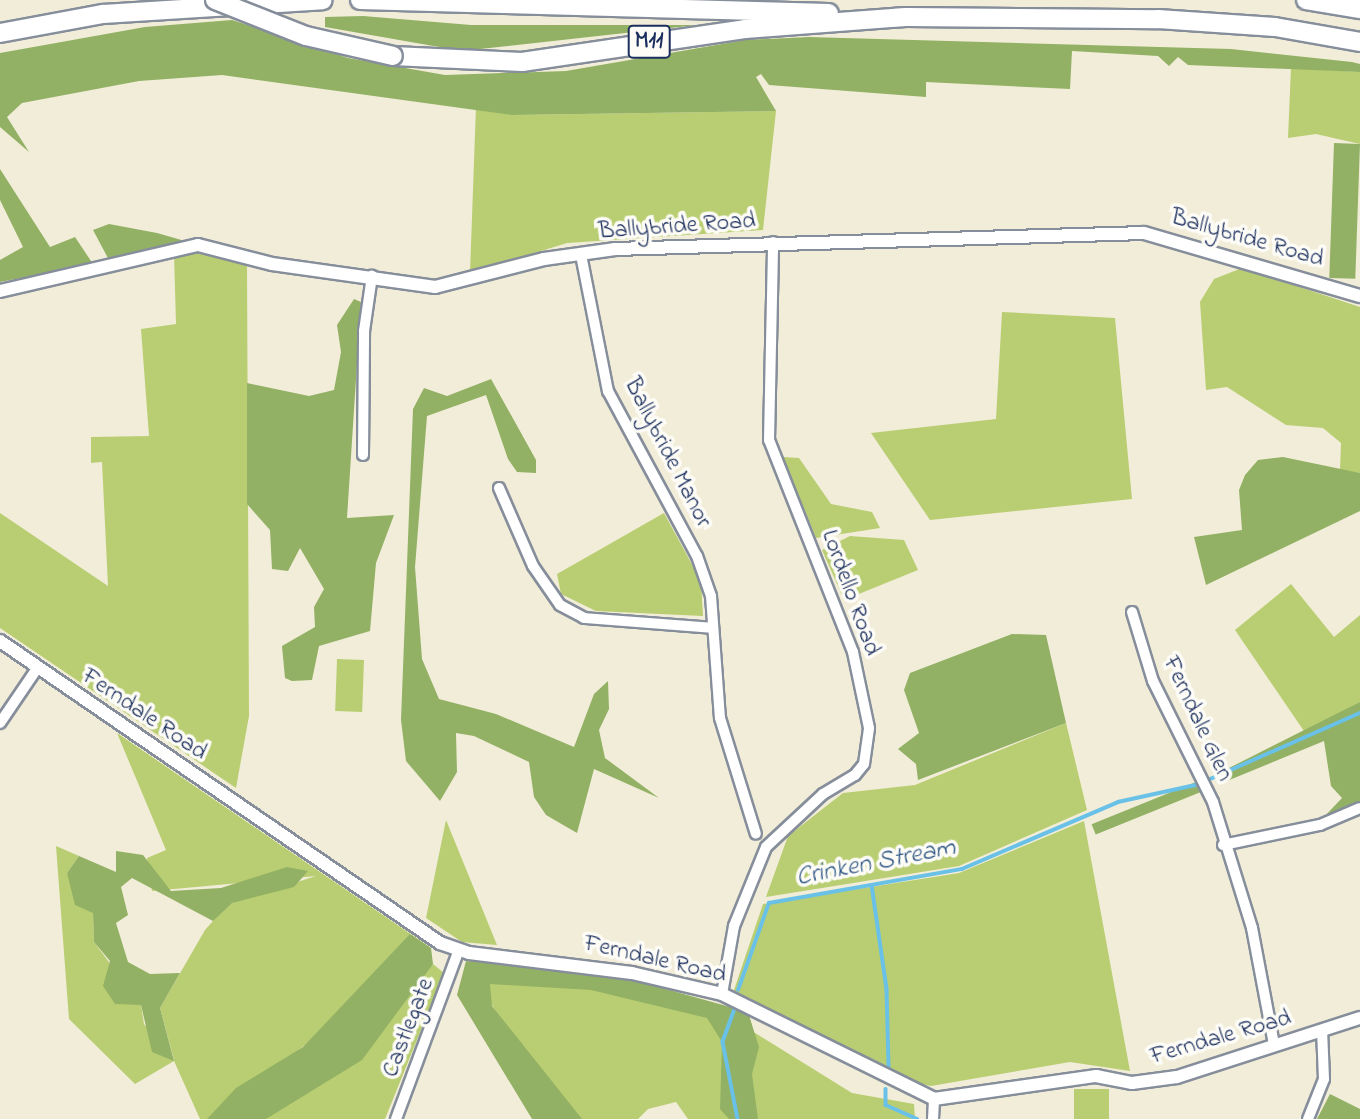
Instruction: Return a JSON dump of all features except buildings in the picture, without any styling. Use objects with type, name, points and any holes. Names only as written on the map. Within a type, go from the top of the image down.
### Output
[{"type":"highway","name":"M11","points":[[215,0],[306,36],[393,56],[523,62],[745,29],[906,17],[1158,19],[1275,27],[1360,41]]},
{"type":"highway","points":[[0,33],[103,14],[323,0]]},
{"type":"highway","points":[[360,0],[906,17]]},
{"type":"highway","points":[[1306,0],[1360,9]]},
{"type":"street","name":"Ballybride Road","points":[[0,291],[198,245],[272,264],[435,287],[581,255],[773,242],[1144,233],[1360,296]]},
{"type":"street","name":"Lordello Road","points":[[722,994],[734,926],[766,847],[823,794],[855,775],[864,764],[869,728],[853,652],[769,440],[773,242]]},
{"type":"street","name":"Ballybride Manor","points":[[581,255],[608,391],[697,556],[713,628],[720,718],[756,834]]},
{"type":"street","points":[[363,455],[364,331],[372,276]]},
{"type":"street","points":[[499,488],[533,566],[559,605],[584,618],[713,628]]},
{"type":"street","name":"Ferndale Glen","points":[[1132,612],[1153,681],[1213,802],[1223,845],[1252,928],[1274,1044]]},
{"type":"street","name":"Ferndale Road","points":[[0,642],[459,950],[564,961],[722,994],[934,1099],[1096,1076],[1132,1083],[1177,1077],[1360,1018]]},
{"type":"street","points":[[0,723],[38,667]]},
{"type":"street","points":[[1223,845],[1320,825],[1360,808]]},
{"type":"street","name":"Castlegate","points":[[396,1119],[459,950]]},
{"type":"street","points":[[1308,1119],[1324,1079],[1322,1030]]},
{"type":"street","points":[[933,1119],[934,1099]]},
{"type":"green space","points":[[363,16],[471,25],[697,25],[462,51],[325,27],[325,17]]},
{"type":"green space","points":[[232,20],[348,58],[445,75],[566,71],[745,40],[809,37],[1231,49],[1352,62],[1360,64],[1360,72],[1188,65],[1178,57],[1169,66],[1158,56],[1072,51],[1070,89],[926,82],[926,97],[769,85],[761,74],[756,77],[776,111],[511,115],[222,75],[139,81],[22,103],[7,117],[29,152],[0,127],[0,53],[145,27]]},
{"type":"green space","points":[[1291,68],[1360,72],[1360,144],[1316,134],[1288,138]]},
{"type":"green space","points":[[476,106],[511,115],[776,111],[763,230],[567,243],[470,273]]},
{"type":"green space","points":[[1334,143],[1360,144],[1355,279],[1329,278]]},
{"type":"green space","points":[[0,169],[50,247],[75,237],[93,264],[0,282],[0,260],[23,247],[0,200]]},
{"type":"green space","points":[[109,224],[185,241],[109,260],[93,230]]},
{"type":"green space","points":[[206,253],[247,262],[249,716],[236,788],[0,628],[0,513],[108,586],[102,462],[91,463],[91,437],[149,436],[141,329],[176,324],[174,254]]},
{"type":"green space","points":[[1242,268],[1360,307],[1360,473],[1340,470],[1341,443],[1323,428],[1286,425],[1227,387],[1206,390],[1200,302],[1214,279]]},
{"type":"green space","points":[[354,299],[361,302],[347,518],[394,515],[376,563],[370,631],[319,646],[312,680],[292,681],[285,678],[282,646],[315,627],[314,607],[324,589],[300,548],[288,571],[272,569],[270,530],[247,504],[247,383],[309,396],[334,390],[341,352],[337,325]]},
{"type":"green space","points":[[1002,312],[1115,318],[1132,499],[930,520],[871,433],[996,419]]},
{"type":"green space","points":[[491,379],[536,460],[536,473],[517,472],[508,459],[486,395],[427,416],[415,567],[422,659],[439,699],[496,714],[574,747],[594,694],[608,681],[609,709],[599,730],[605,758],[659,798],[594,769],[577,833],[546,815],[534,797],[529,762],[474,736],[456,733],[457,772],[440,801],[406,761],[401,720],[413,409],[424,388],[447,396]]},
{"type":"green space","points":[[783,457],[799,458],[831,504],[872,512],[880,528],[816,538]]},
{"type":"green space","points":[[1283,457],[1360,473],[1360,511],[1206,585],[1194,537],[1242,530],[1239,490],[1245,475],[1258,460]]},
{"type":"green space","points":[[664,513],[701,581],[703,616],[596,611],[561,594],[557,574]]},
{"type":"green space","points":[[850,536],[904,540],[918,570],[844,600],[822,550]]},
{"type":"green space","points":[[1291,584],[1334,637],[1360,615],[1360,702],[1306,734],[1235,630]]},
{"type":"green space","points":[[1012,634],[1046,635],[1066,723],[918,780],[916,764],[898,749],[919,733],[904,690],[910,673]]},
{"type":"green space","points":[[337,659],[364,660],[362,712],[335,711]]},
{"type":"green space","points":[[1360,702],[1360,801],[1344,811],[1322,819],[1342,798],[1331,786],[1324,741],[1222,783],[1217,774]]},
{"type":"green space","points":[[1066,723],[1087,810],[959,866],[766,897],[788,836],[843,793],[915,785]]},
{"type":"green space","points":[[117,733],[431,948],[209,1119],[200,1119],[174,1061],[135,1084],[69,1019],[56,846],[79,856],[67,873],[93,913],[94,942],[141,1005],[144,1024],[174,1060],[160,1008],[205,930],[228,904],[316,876],[152,891],[147,858],[166,850]]},
{"type":"green space","points":[[1201,780],[1205,790],[1096,834],[1092,824]]},
{"type":"green space","points":[[446,820],[497,945],[462,942],[426,918]]},
{"type":"green space","points":[[1084,821],[1130,1071],[1070,1062],[931,1086],[903,1080],[733,993],[763,904],[959,873]]},
{"type":"green space","points":[[116,851],[143,855],[171,891],[221,888],[287,867],[308,871],[294,887],[232,903],[213,921],[132,878],[121,887],[128,915],[116,923],[128,962],[150,974],[180,973],[160,1008],[174,1061],[152,1052],[141,1005],[115,1004],[103,986],[110,961],[94,942],[93,913],[75,905],[67,873],[79,856],[116,872]]},
{"type":"green space","points":[[410,934],[431,948],[433,964],[362,1060],[266,1119],[207,1119],[236,1088],[303,1047]]},
{"type":"green space","points":[[466,961],[612,974],[748,1012],[759,1047],[752,1074],[758,1119],[729,1119],[720,1109],[722,1042],[707,1018],[591,990],[490,984],[492,1006],[582,1119],[532,1119],[457,995]]},
{"type":"green space","points":[[433,964],[444,973],[385,1119],[253,1119],[305,1081]]},
{"type":"green space","points":[[467,964],[715,1008],[852,1093],[914,1104],[915,1119],[688,1119],[676,1102],[648,1109],[638,1119],[570,1119],[554,1107]]},
{"type":"green space","points":[[1074,1089],[1109,1089],[1109,1119],[1074,1119]]},
{"type":"green space","points":[[1330,1094],[1360,1109],[1360,1119],[1317,1119]]},
{"type":"waterway","name":"Crinken Stream","points":[[1208,780],[1360,713]]},
{"type":"waterway","name":"Crinken Stream","points":[[738,990],[769,903],[962,869],[1118,802],[1195,785]]},
{"type":"waterway","points":[[872,885],[887,989],[889,1068]]},
{"type":"waterway","name":"Crinken Stream","points":[[735,1009],[723,1042],[738,1119]]},
{"type":"waterway","points":[[886,1089],[886,1105],[917,1119]]}]
